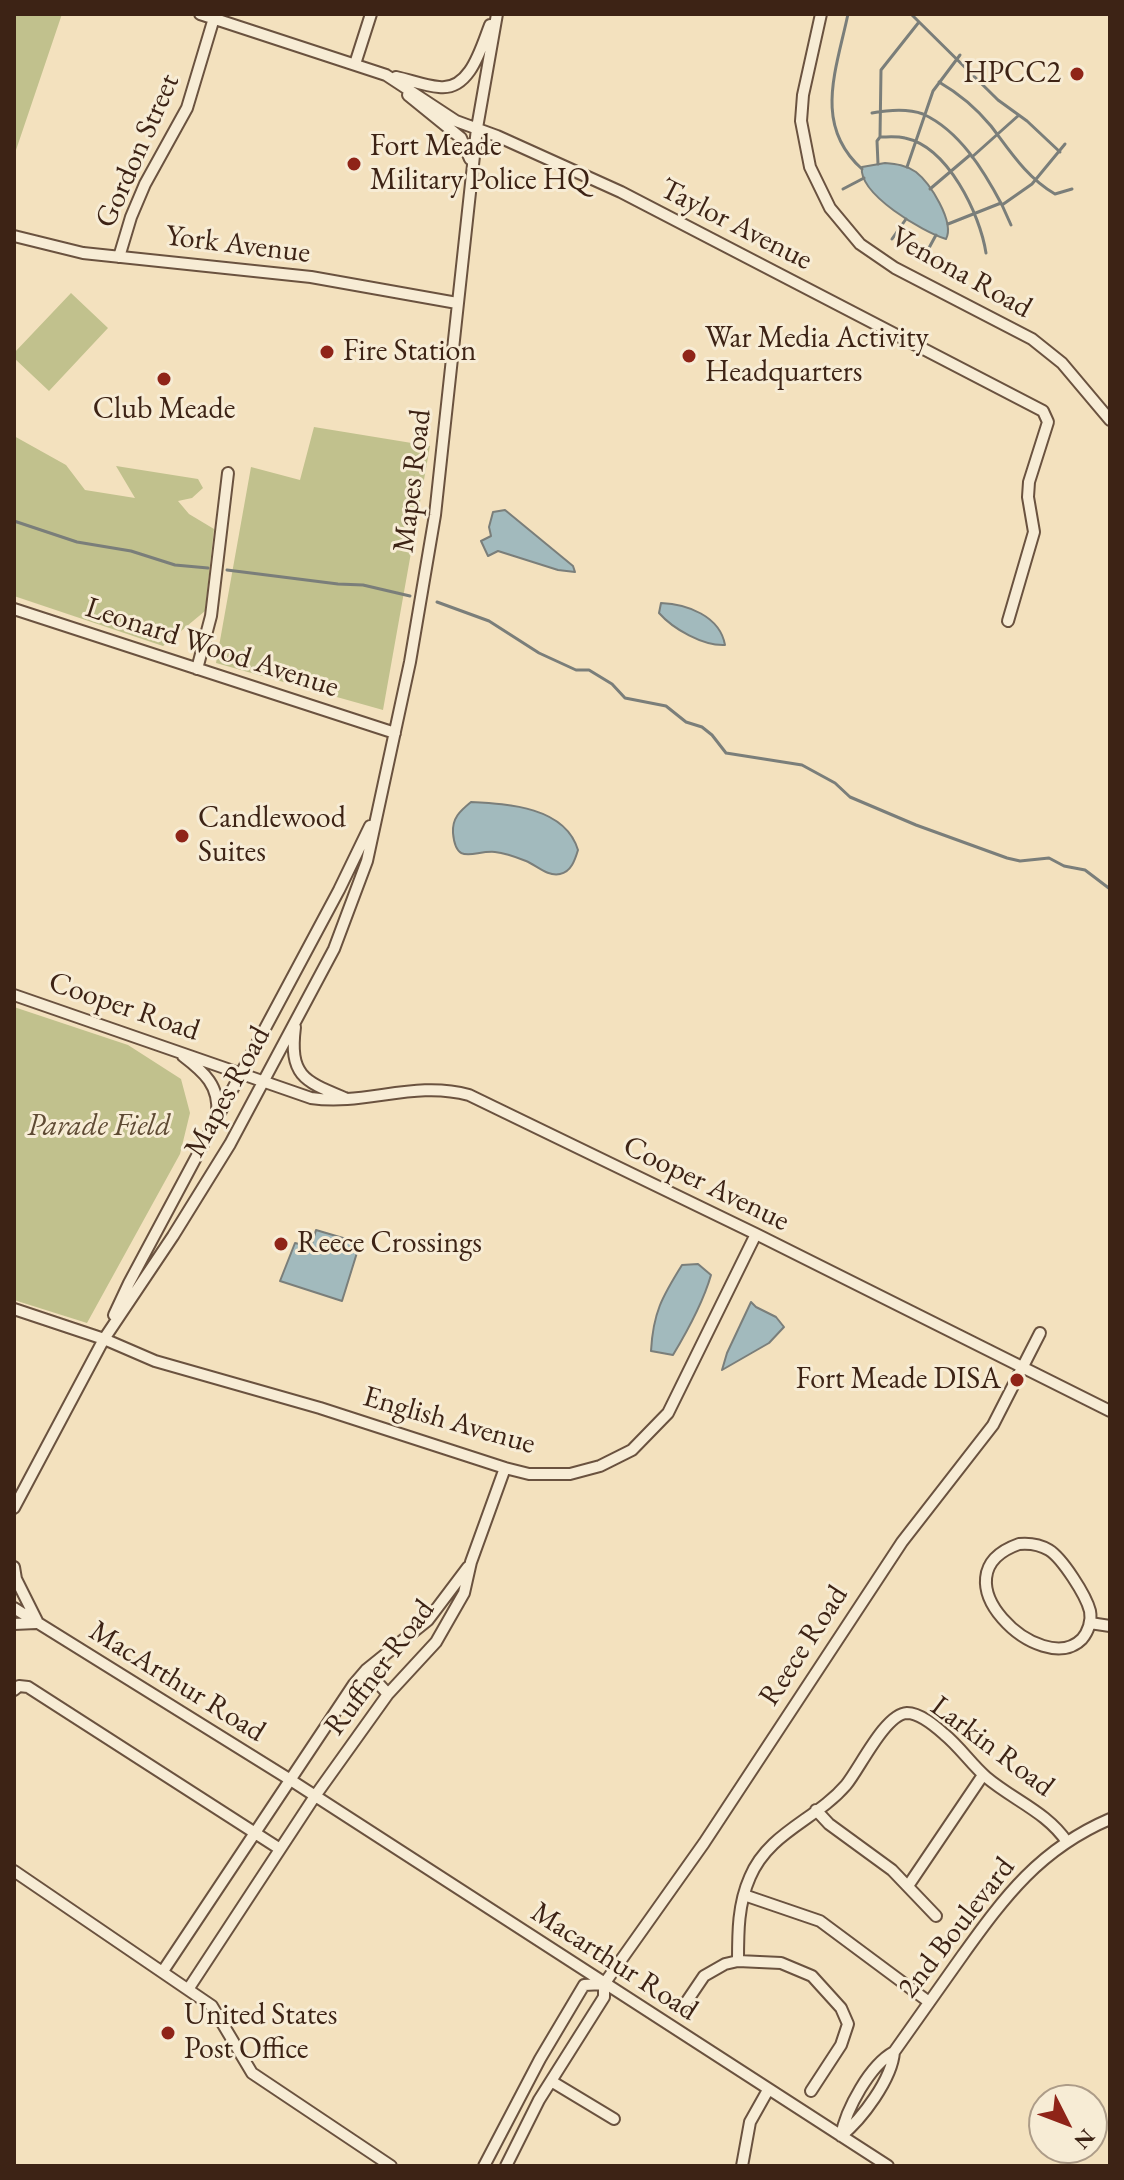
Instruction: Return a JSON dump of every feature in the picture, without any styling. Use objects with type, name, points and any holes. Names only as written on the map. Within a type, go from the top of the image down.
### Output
[{"type":"street","name":"Taylor Avenue","points":[[200,14],[386,75],[448,117],[621,192],[1043,411],[1048,422],[1029,482],[1028,497],[1034,532],[1008,621]]},
{"type":"street","points":[[355,64],[371,14]]},
{"type":"street","points":[[386,75],[440,88],[455,85],[470,70],[496,14]]},
{"type":"street","name":"Mapes Road","points":[[104,1339],[204,1185],[263,1081],[334,949],[367,861],[395,733],[435,515],[477,128],[496,14]]},
{"type":"street","name":"Venona Road","points":[[821,14],[803,95],[801,121],[810,167],[830,208],[860,244],[895,268],[1032,339],[1077,379],[1110,420]]},
{"type":"street","name":"Gordon Street","points":[[119,257],[145,184],[187,108],[214,18]]},
{"type":"street","points":[[386,75],[461,138],[467,148],[472,171]]},
{"type":"street","name":"York Avenue","points":[[14,236],[83,253],[311,277],[457,303]]},
{"type":"street","points":[[197,669],[213,603],[228,473]]},
{"type":"street","name":"Leonard Wood Avenue","points":[[14,609],[395,733]]},
{"type":"street","name":"Mapes Road","points":[[14,1508],[104,1339],[129,1283],[339,890],[379,808]]},
{"type":"street","name":"Cooper Road","points":[[14,995],[263,1081]]},
{"type":"street","points":[[296,1019],[293,1045],[298,1071],[307,1081],[347,1098]]},
{"type":"street","points":[[175,1050],[200,1069],[211,1082],[217,1109],[215,1121]]},
{"type":"street","name":"Cooper Avenue","points":[[263,1081],[311,1098],[347,1098],[423,1089],[447,1089],[469,1095],[1110,1411]]},
{"type":"street","name":"English Avenue","points":[[14,1309],[104,1339],[155,1361],[320,1408],[505,1468],[529,1474],[570,1474],[600,1466],[632,1450],[668,1413],[756,1234]]},
{"type":"street","name":"Reece Road","points":[[506,2166],[551,2081],[604,1997],[604,1984],[704,1843],[887,1564],[993,1425],[1040,1333]]},
{"type":"street","name":"Ruffner Road","points":[[189,1988],[315,1796],[388,1694],[441,1634],[464,1593],[471,1562],[505,1468]]},
{"type":"street","points":[[1019,1544],[1044,1547],[1065,1567],[1090,1610],[1090,1623],[1085,1636],[1076,1645],[1064,1649],[1052,1649],[1023,1636],[990,1604],[986,1583],[991,1565],[1004,1551],[1019,1544]]},
{"type":"street","name":"Ruffner Road","points":[[163,1971],[354,1684],[366,1670],[428,1620],[471,1562]]},
{"type":"street","points":[[14,1567],[16,1579],[38,1623],[14,1624]]},
{"type":"street","name":"MacArthur Road","points":[[14,1608],[315,1796]]},
{"type":"street","points":[[428,1620],[441,1634]]},
{"type":"street","points":[[1090,1623],[1110,1626]]},
{"type":"street","points":[[366,1670],[388,1694]]},
{"type":"street","points":[[14,1690],[19,1686],[28,1687],[280,1849]]},
{"type":"street","name":"Larkin Road","points":[[738,1961],[738,1926],[744,1895],[749,1877],[767,1850],[786,1830],[849,1782],[892,1719],[906,1713],[915,1714],[942,1732],[983,1775],[1051,1822],[1067,1842]]},
{"type":"street","points":[[908,1886],[983,1775]]},
{"type":"street","name":"Macarthur Road","points":[[315,1796],[888,2166]]},
{"type":"street","points":[[816,1810],[829,1824],[873,1854],[936,1916]]},
{"type":"street","name":"2nd Boulevard","points":[[841,2136],[857,2124],[893,2066],[894,2052],[1012,1888],[1045,1857],[1110,1819]]},
{"type":"street","points":[[14,1871],[189,1988],[212,2006],[252,2073],[391,2166]]},
{"type":"street","points":[[744,1895],[820,1921],[838,1931],[929,2002]]},
{"type":"street","points":[[683,2007],[712,1969],[738,1961],[781,1963],[804,1971],[822,1984],[841,2008],[848,2024],[846,2035],[811,2091]]},
{"type":"street","name":"Reece Road","points":[[484,2166],[540,2059],[584,1985],[604,1984]]},
{"type":"street","points":[[551,2081],[614,2119]]},
{"type":"street","points":[[742,2166],[750,2122],[768,2090]]},
{"type":"green space","points":[[14,14],[62,14],[14,156]]},
{"type":"green space","points":[[71,293],[108,328],[49,391],[14,358],[14,353]]},
{"type":"green space","points":[[314,427],[430,446],[383,710],[216,663],[251,467],[300,480]]},
{"type":"green space","points":[[14,436],[66,465],[85,490],[135,498],[116,466],[198,479],[203,488],[192,498],[178,501],[189,514],[214,529],[205,611],[163,646],[14,596]]},
{"type":"green space","name":"Parade Field","points":[[14,1007],[128,1045],[181,1079],[190,1113],[180,1154],[87,1323],[14,1300]]},
{"type":"water","points":[[885,163],[901,165],[922,177],[944,213],[948,232],[946,239],[908,220],[870,189],[862,167]]},
{"type":"water","points":[[505,510],[573,566],[575,572],[558,570],[498,551],[488,556],[481,541],[491,536],[489,527],[493,512]]},
{"type":"water","points":[[661,603],[691,609],[709,619],[717,626],[725,645],[698,640],[680,630],[659,613]]},
{"type":"water","points":[[471,802],[502,804],[548,816],[571,836],[578,850],[572,865],[564,873],[556,874],[503,853],[462,853],[455,843],[453,828],[458,815]]},
{"type":"water","points":[[316,1230],[360,1243],[342,1301],[280,1281],[295,1243],[311,1247]]},
{"type":"water","points":[[698,1264],[711,1275],[690,1326],[673,1355],[651,1351],[656,1316],[669,1287],[682,1265]]},
{"type":"water","points":[[751,1302],[776,1317],[784,1327],[769,1343],[722,1370],[727,1353]]},
{"type":"waterway","points":[[848,14],[834,76],[833,116],[837,134],[862,169]]},
{"type":"waterway","points":[[911,14],[998,100],[1027,121],[1060,152]]},
{"type":"waterway","points":[[880,137],[881,70],[919,22]]},
{"type":"waterway","points":[[907,167],[933,91],[960,55]]},
{"type":"waterway","points":[[939,82],[980,114],[1045,188],[1055,194],[1072,189]]},
{"type":"waterway","points":[[872,113],[911,111],[936,121],[970,153],[1002,205]]},
{"type":"waterway","points":[[972,157],[1019,115]]},
{"type":"waterway","points":[[878,164],[877,141],[880,137],[905,138],[935,154],[948,168],[969,202],[986,253]]},
{"type":"waterway","points":[[1011,225],[1002,205],[1032,184],[1065,144]]},
{"type":"waterway","points":[[930,189],[970,155]]},
{"type":"waterway","points":[[843,189],[864,178]]},
{"type":"waterway","points":[[948,224],[1001,203]]},
{"type":"waterway","points":[[892,239],[906,219]]},
{"type":"waterway","points":[[923,259],[936,235]]},
{"type":"waterway","points":[[14,521],[77,542],[131,551],[175,565],[208,568]]},
{"type":"waterway","points":[[227,570],[363,585],[410,596]]},
{"type":"waterway","points":[[437,602],[489,621],[539,653],[576,670],[589,670],[612,684],[625,698],[666,706],[686,722],[702,727],[726,753],[802,765],[835,783],[850,797],[916,825],[1007,858],[1020,861],[1049,858],[1064,866],[1085,870],[1110,889]]},
{"type":"place","name":"HPCC2","points":[[1077,74]]},
{"type":"place","name":"Fort Meade Military Police HQ","points":[[354,164]]},
{"type":"place","name":"Fire Station","points":[[327,352]]},
{"type":"place","name":"War Media Activity Headquarters","points":[[689,356]]},
{"type":"place","name":"Club Meade","points":[[164,379]]},
{"type":"place","name":"Candlewood Suites","points":[[182,836]]},
{"type":"place","name":"Reece Crossings","points":[[281,1244]]},
{"type":"place","name":"Fort Meade DISA","points":[[1017,1380]]},
{"type":"place","name":"United States Post Office","points":[[168,2033]]}]
